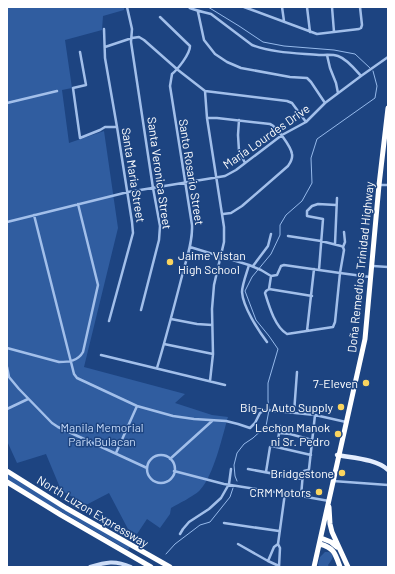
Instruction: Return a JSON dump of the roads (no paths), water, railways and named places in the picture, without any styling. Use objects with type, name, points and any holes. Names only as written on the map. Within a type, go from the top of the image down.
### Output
[{"type":"highway","name":"Doña Remedios Trinidad Highway","points":[[314,567],[365,339],[379,185],[388,108]]},
{"type":"highway","name":"North Luzon Expressway","points":[[7,471],[66,508],[170,567]]},
{"type":"highway","name":"North Luzon Expressway","points":[[7,482],[151,567]]},
{"type":"highway","points":[[329,503],[331,529],[339,550],[348,567]]},
{"type":"highway","points":[[321,538],[331,542],[339,550]]},
{"type":"highway","points":[[320,544],[334,552],[340,567]]},
{"type":"main road","points":[[337,455],[377,463],[388,470]]},
{"type":"main road","points":[[90,567],[103,563],[119,562],[131,567]]},
{"type":"street","name":"Santa Veronica Street","points":[[127,7],[131,23],[132,50],[160,226],[160,234],[141,310]]},
{"type":"street","points":[[189,7],[198,12],[211,14],[258,47],[279,51],[336,55],[354,67],[361,76]]},
{"type":"street","points":[[244,7],[317,34],[361,28],[360,7]]},
{"type":"street","points":[[256,7],[257,12]]},
{"type":"street","points":[[282,7],[284,21]]},
{"type":"street","points":[[307,7],[310,32]]},
{"type":"street","points":[[332,7],[334,32]]},
{"type":"street","points":[[198,12],[204,40],[215,54],[227,62],[241,68],[290,77],[307,78],[312,82],[325,103]]},
{"type":"street","name":"Santo Rosario Street","points":[[157,368],[190,247],[192,232],[170,86],[172,74],[178,70],[190,50],[190,46],[160,17]]},
{"type":"street","name":"Santa Maria Street","points":[[104,29],[105,58],[128,192],[133,233],[109,321]]},
{"type":"street","points":[[105,47],[139,37],[204,91],[287,101],[292,104],[306,122]]},
{"type":"street","points":[[80,52],[86,85],[73,88],[80,138],[105,127],[117,127]]},
{"type":"street","points":[[327,55],[338,93]]},
{"type":"street","name":"Maria Lourdes Drive","points":[[7,222],[113,195],[225,176],[236,170],[282,135],[306,122],[325,103],[388,57]]},
{"type":"street","points":[[7,103],[57,91]]},
{"type":"street","points":[[204,91],[224,226],[224,242],[214,286],[212,325],[213,354],[210,381]]},
{"type":"street","points":[[207,118],[239,120],[274,125],[282,135],[292,154],[291,162],[288,166],[242,206],[231,213],[223,214]]},
{"type":"street","points":[[239,120],[239,151],[245,163]]},
{"type":"street","points":[[379,185],[388,185]]},
{"type":"street","points":[[335,244],[337,198]]},
{"type":"street","points":[[7,348],[59,362],[71,361],[81,356],[84,352],[98,285],[78,204]]},
{"type":"street","points":[[319,270],[323,219],[307,216],[307,211],[312,206],[318,204],[336,206]]},
{"type":"street","points":[[34,215],[74,374],[77,378],[137,406],[173,416],[232,422],[250,428],[255,423],[260,413],[266,410],[315,415],[346,422]]},
{"type":"street","points":[[271,276],[269,289],[265,293],[274,317],[283,332],[287,334],[333,328],[345,242],[344,232]]},
{"type":"street","points":[[254,267],[268,246],[271,234]]},
{"type":"street","points":[[288,236],[335,244],[343,248]]},
{"type":"street","points":[[190,247],[249,265],[271,276],[277,275],[281,266],[284,265],[370,277]]},
{"type":"street","points":[[249,265],[242,295],[256,328],[267,342]]},
{"type":"street","points":[[372,266],[388,267]]},
{"type":"street","points":[[307,331],[314,269]]},
{"type":"street","points":[[269,289],[312,296]]},
{"type":"street","points":[[171,319],[212,325]]},
{"type":"street","points":[[164,344],[213,354]]},
{"type":"street","points":[[100,355],[225,385]]},
{"type":"street","points":[[7,367],[9,377],[28,399],[55,425],[147,468]]},
{"type":"street","points":[[294,413],[297,372]]},
{"type":"street","points":[[7,409],[28,399]]},
{"type":"street","points":[[116,453],[137,406]]},
{"type":"street","points":[[301,496],[303,472],[310,469],[315,415]]},
{"type":"street","points":[[170,459],[213,420]]},
{"type":"street","points":[[278,447],[280,426]]},
{"type":"street","points":[[279,433],[290,434],[312,440]]},
{"type":"street","points":[[266,472],[270,447],[272,446],[311,455]]},
{"type":"street","points":[[162,456],[170,459],[174,467],[173,476],[166,482],[162,483],[153,481],[148,475],[147,468],[150,460],[154,457],[162,456]]},
{"type":"street","points":[[180,534],[189,522],[209,509],[221,498],[229,484],[231,469]]},
{"type":"street","points":[[248,469],[302,479]]},
{"type":"street","points":[[174,471],[209,480],[301,496],[329,503]]},
{"type":"street","points":[[333,481],[388,485]]},
{"type":"street","points":[[238,544],[279,566],[280,548],[278,544],[285,493]]},
{"type":"street","points":[[224,523],[280,531]]},
{"type":"street","points":[[268,561],[274,547],[278,544]]},
{"type":"waterway","points":[[208,7],[263,42],[284,46],[334,50],[355,54],[370,68]]},
{"type":"waterway","points":[[237,481],[234,465],[237,453],[244,444],[266,426],[269,410],[268,383],[278,349],[256,320],[245,291],[252,277],[271,254],[280,235],[280,225],[286,215],[302,201],[312,183],[311,158],[317,139],[375,98],[377,86],[373,71]]},
{"type":"waterway","points":[[166,554],[175,544],[200,525],[210,522],[230,497],[233,488]]},
{"type":"place","name":"Jaime Vistan High School","points":[[170,262]]},
{"type":"place","name":"7-Eleven","points":[[366,383]]},
{"type":"place","name":"Big-J Auto Supply","points":[[341,407]]},
{"type":"place","name":"Lechon Manok ni Sr. Pedro","points":[[338,434]]},
{"type":"place","name":"Bridgestone","points":[[342,473]]},
{"type":"place","name":"CRM Motors","points":[[319,492]]},
{"type":"park label","name":"Manila Memorial Park Bulacan","points":[[102,434]]}]
